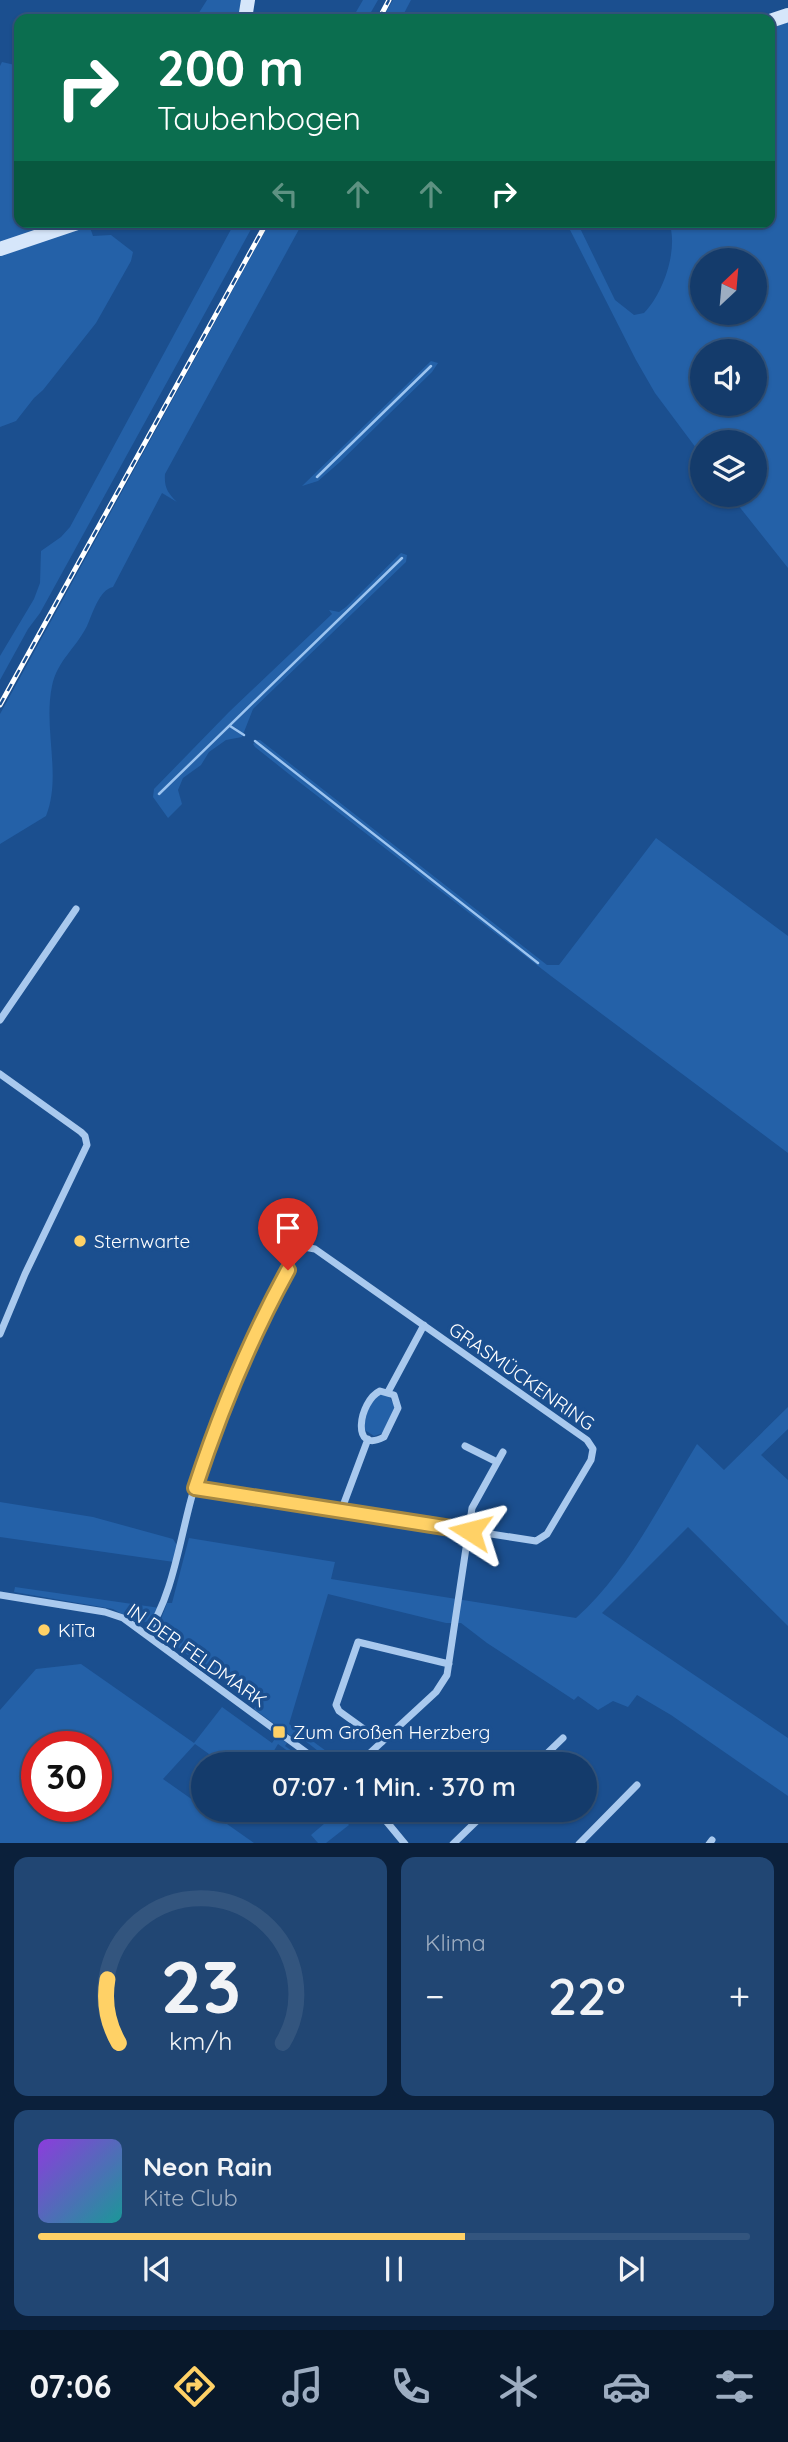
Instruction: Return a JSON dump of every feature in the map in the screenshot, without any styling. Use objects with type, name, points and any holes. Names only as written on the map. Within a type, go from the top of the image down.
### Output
[{"type":"street","points":[[0,249],[62,228]]},
{"type":"street","points":[[0,1020],[76,909]]},
{"type":"street","points":[[0,1074],[81,1132],[87,1145],[25,1274],[0,1334]]},
{"type":"street","name":"GRASMÜCKENRING","points":[[304,1247],[315,1249],[424,1325],[587,1440],[593,1449],[591,1460],[544,1537],[536,1541],[195,1488],[208,1447],[243,1360],[274,1296],[304,1247]]},
{"type":"street","points":[[388,1392],[424,1325]]},
{"type":"street","points":[[380,1391],[388,1392],[397,1398],[396,1412],[384,1437],[376,1440],[368,1438],[361,1430],[361,1421],[373,1396],[380,1391]]},
{"type":"street","points":[[341,1511],[368,1438]]},
{"type":"street","points":[[465,1446],[497,1462]]},
{"type":"street","points":[[371,1752],[436,1692],[447,1675],[475,1501],[503,1452]]},
{"type":"street","points":[[146,1635],[161,1608],[195,1488]]},
{"type":"street","name":"IN DER FELDMARK","points":[[0,1595],[104,1612],[123,1618],[306,1752]]},
{"type":"street","points":[[382,1742],[339,1711],[336,1705],[358,1643],[449,1664]]},
{"type":"street","points":[[548,1752],[563,1738]]},
{"type":"street","points":[[579,1843],[637,1785]]},
{"type":"street","points":[[387,1822],[405,1843]]},
{"type":"street","points":[[453,1843],[475,1822]]},
{"type":"shaded area","points":[[207,0],[243,0],[240,14],[198,14]]},
{"type":"shaded area","points":[[363,0],[378,0],[370,14],[355,14]]},
{"type":"shaded area","points":[[393,0],[411,0],[404,14],[385,14]]},
{"type":"shaded area","points":[[788,22],[788,568],[740,507],[767,507],[767,430],[690,430],[690,440],[655,393],[636,360],[569,228],[580,228],[615,300],[634,315],[644,313],[657,295],[667,270],[672,245],[671,228],[775,228],[775,27]]},
{"type":"shaded area","points":[[2,62],[14,65],[14,228],[90,228],[93,236],[111,235],[133,252],[131,261],[96,323],[16,421],[0,427]]},
{"type":"shaded area","points":[[232,228],[252,228],[40,613],[28,629],[0,680],[0,656],[34,599],[40,583],[41,551],[70,527]]},
{"type":"shaded area","points":[[267,228],[300,228],[165,474],[167,490],[177,502],[162,493],[113,587],[100,597],[83,634],[54,677],[50,702],[53,769],[46,816],[0,844],[0,714]]},
{"type":"shaded area","points":[[431,361],[438,363],[432,372],[340,462],[318,481],[302,486]]},
{"type":"shaded area","points":[[401,553],[407,555],[406,562],[253,709],[242,737],[226,740],[209,752],[201,765],[183,778],[178,790],[182,804],[168,818],[153,797],[154,789],[229,712],[332,614],[329,610],[339,612],[346,607]]},
{"type":"shaded area","points":[[257,740],[547,965],[559,965],[656,838],[788,936],[788,1153],[551,976],[294,778],[255,747],[253,744]]},
{"type":"shaded area","points":[[379,1395],[388,1395],[395,1406],[383,1433],[374,1436],[365,1430],[365,1420],[370,1406]]},
{"type":"shaded area","points":[[788,1407],[788,1429],[761,1455],[788,1480],[788,1626],[688,1527],[602,1613],[788,1738],[788,1796],[671,1715],[637,1695],[628,1707],[613,1701],[598,1710],[578,1696],[574,1700],[461,1623],[446,1623],[328,1594],[289,1724],[328,1752],[319,1752],[294,1732],[291,1736],[254,1709],[259,1701],[241,1688],[236,1690],[170,1642],[167,1644],[160,1635],[161,1619],[167,1603],[172,1603],[189,1538],[335,1562],[331,1579],[576,1618],[595,1600],[628,1558],[697,1444],[724,1470]]},
{"type":"shaded area","points":[[0,1502],[93,1517],[173,1539],[178,1547],[174,1562],[0,1537]]},
{"type":"shaded area","points":[[15,1587],[160,1608],[151,1621],[138,1623],[113,1609],[14,1592]]},
{"type":"shaded area","points":[[81,1664],[194,1743],[222,1707],[272,1743],[277,1736],[293,1752],[278,1744],[273,1752],[206,1752],[195,1744],[163,1779],[191,1799],[191,1822],[224,1822],[254,1843],[0,1843],[0,1710],[36,1669]]},
{"type":"shaded area","points":[[326,1822],[346,1822],[349,1825],[326,1843],[318,1843],[311,1835]]},
{"type":"waterway","points":[[317,477],[431,366]]},
{"type":"waterway","points":[[159,794],[402,558]]},
{"type":"waterway","points":[[230,726],[244,735]]},
{"type":"waterway","points":[[255,741],[538,963]]},
{"type":"railway","points":[[382,14],[389,0]]},
{"type":"railway","points":[[0,705],[264,228]]},
{"type":"place","name":"Sternwarte","points":[[80,1241]]},
{"type":"place","name":"KiTa","points":[[44,1630]]},
{"type":"place","name":"Zum Großen Herzberg","points":[[279,1732]]},
{"type":"route","points":[[288,1270],[243,1360],[208,1447],[195,1488],[470,1531]]}]
